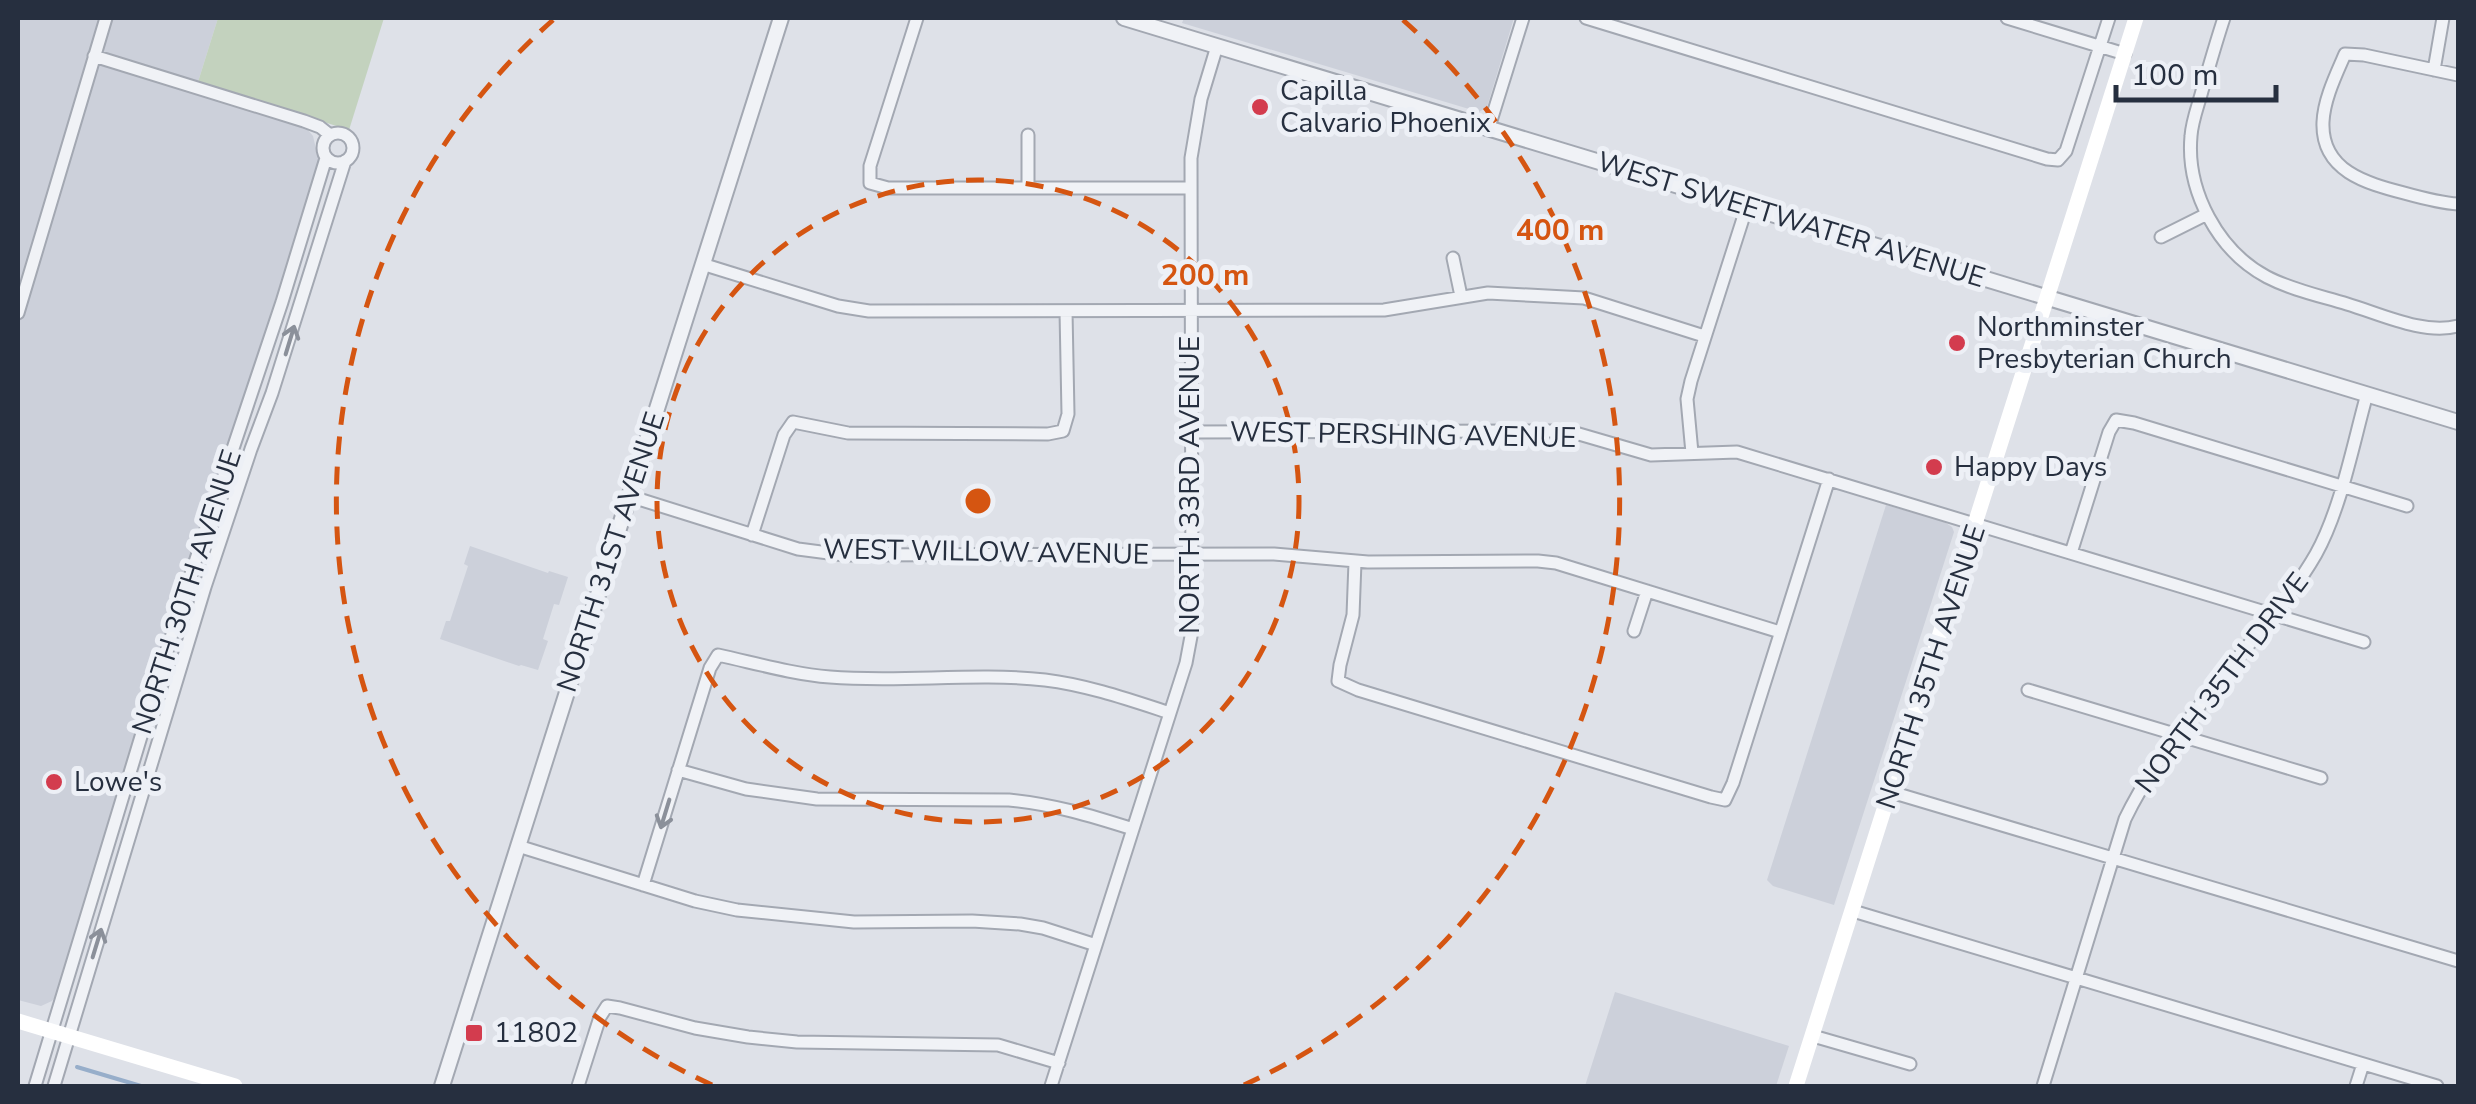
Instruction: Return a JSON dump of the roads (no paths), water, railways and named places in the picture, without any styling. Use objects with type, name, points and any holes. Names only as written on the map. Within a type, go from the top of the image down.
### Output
[{"type":"main road","name":"NORTH 35TH AVENUE","points":[[1796,1086],[2136,18]]},
{"type":"main road","points":[[18,1020],[235,1086]]},
{"type":"street","points":[[18,313],[106,18]]},
{"type":"street","name":"NORTH 31ST AVENUE","points":[[442,1086],[781,18]]},
{"type":"street","points":[[918,18],[870,166],[870,182],[888,188],[1191,188]]},
{"type":"street","name":"WEST SWEETWATER AVENUE","points":[[1124,18],[2458,422]]},
{"type":"street","points":[[1489,128],[1523,18]]},
{"type":"street","points":[[1586,18],[2058,160],[2066,151],[2108,18]]},
{"type":"street","points":[[2007,18],[2125,54]]},
{"type":"street","points":[[2224,18],[2191,132],[2190,150],[2198,196],[2228,246],[2278,282],[2418,326],[2458,326]]},
{"type":"street","points":[[2434,70],[2443,18]]},
{"type":"street","name":"NORTH 33RD AVENUE","points":[[1051,1086],[1186,663],[1192,631],[1193,138],[1217,46]]},
{"type":"street","points":[[2458,75],[2345,54],[2323,126],[2338,164],[2358,180],[2458,204]]},
{"type":"street","points":[[94,56],[304,121],[330,134],[342,132],[352,140],[353,151],[345,162],[335,163],[326,158]]},
{"type":"street","name":"NORTH 30TH AVENUE","points":[[35,1086],[184,598],[326,158],[323,142],[330,134]]},
{"type":"street","points":[[1028,135],[1028,188]]},
{"type":"street","name":"NORTH 30TH AVENUE","points":[[54,1086],[205,587],[345,162]]},
{"type":"street","points":[[1692,453],[1687,399],[1746,206]]},
{"type":"street","points":[[2160,237],[2207,214]]},
{"type":"street","points":[[1453,258],[1461,296]]},
{"type":"street","points":[[702,264],[853,310],[1384,310],[1501,293],[1584,298],[1704,336]]},
{"type":"street","points":[[752,535],[784,435],[793,422],[848,434],[1063,431],[1068,414],[1066,311]]},
{"type":"street","name":"NORTH 35TH DRIVE","points":[[2043,1086],[2125,819],[2178,735],[2298,584],[2318,550],[2367,394]]},
{"type":"street","points":[[2071,553],[2116,420],[2407,506]]},
{"type":"street","name":"WEST PERSHING AVENUE","points":[[1191,432],[1554,431],[1572,432],[1651,455],[1737,452],[2364,642]]},
{"type":"street","points":[[1355,562],[1353,615],[1338,682],[1725,800],[1828,479]]},
{"type":"street","name":"WEST WILLOW AVENUE","points":[[628,496],[798,549],[844,555],[1286,555],[1355,562],[1556,563],[1780,632]]},
{"type":"street","points":[[1634,631],[1647,591]]},
{"type":"street","points":[[642,885],[710,668],[718,655],[828,677],[1046,680],[1170,713]]},
{"type":"street","points":[[2028,690],[2321,778]]},
{"type":"street","points":[[678,770],[746,788],[817,799],[1040,803],[1133,829]]},
{"type":"street","points":[[1891,792],[2458,961]]},
{"type":"street","points":[[518,846],[737,910],[854,922],[1020,924],[1096,945]]},
{"type":"street","points":[[1853,911],[2437,1086]]},
{"type":"street","points":[[578,1086],[607,1006],[748,1037],[797,1042],[998,1045],[1059,1063]]},
{"type":"street","points":[[1813,1036],[1910,1064]]},
{"type":"street","points":[[2356,1086],[2363,1064]]},
{"type":"waterway","points":[[77,1067],[141,1086]]},
{"type":"place","name":"Capilla Calvario Phoenix","points":[[1260,107]]},
{"type":"place","name":"Northminster Presbyterian Church","points":[[1957,343]]},
{"type":"place","name":"Happy Days","points":[[1934,467]]},
{"type":"place","name":"Lowe's","points":[[54,782]]},
{"type":"place","name":"11802","points":[[474,1033]]}]
